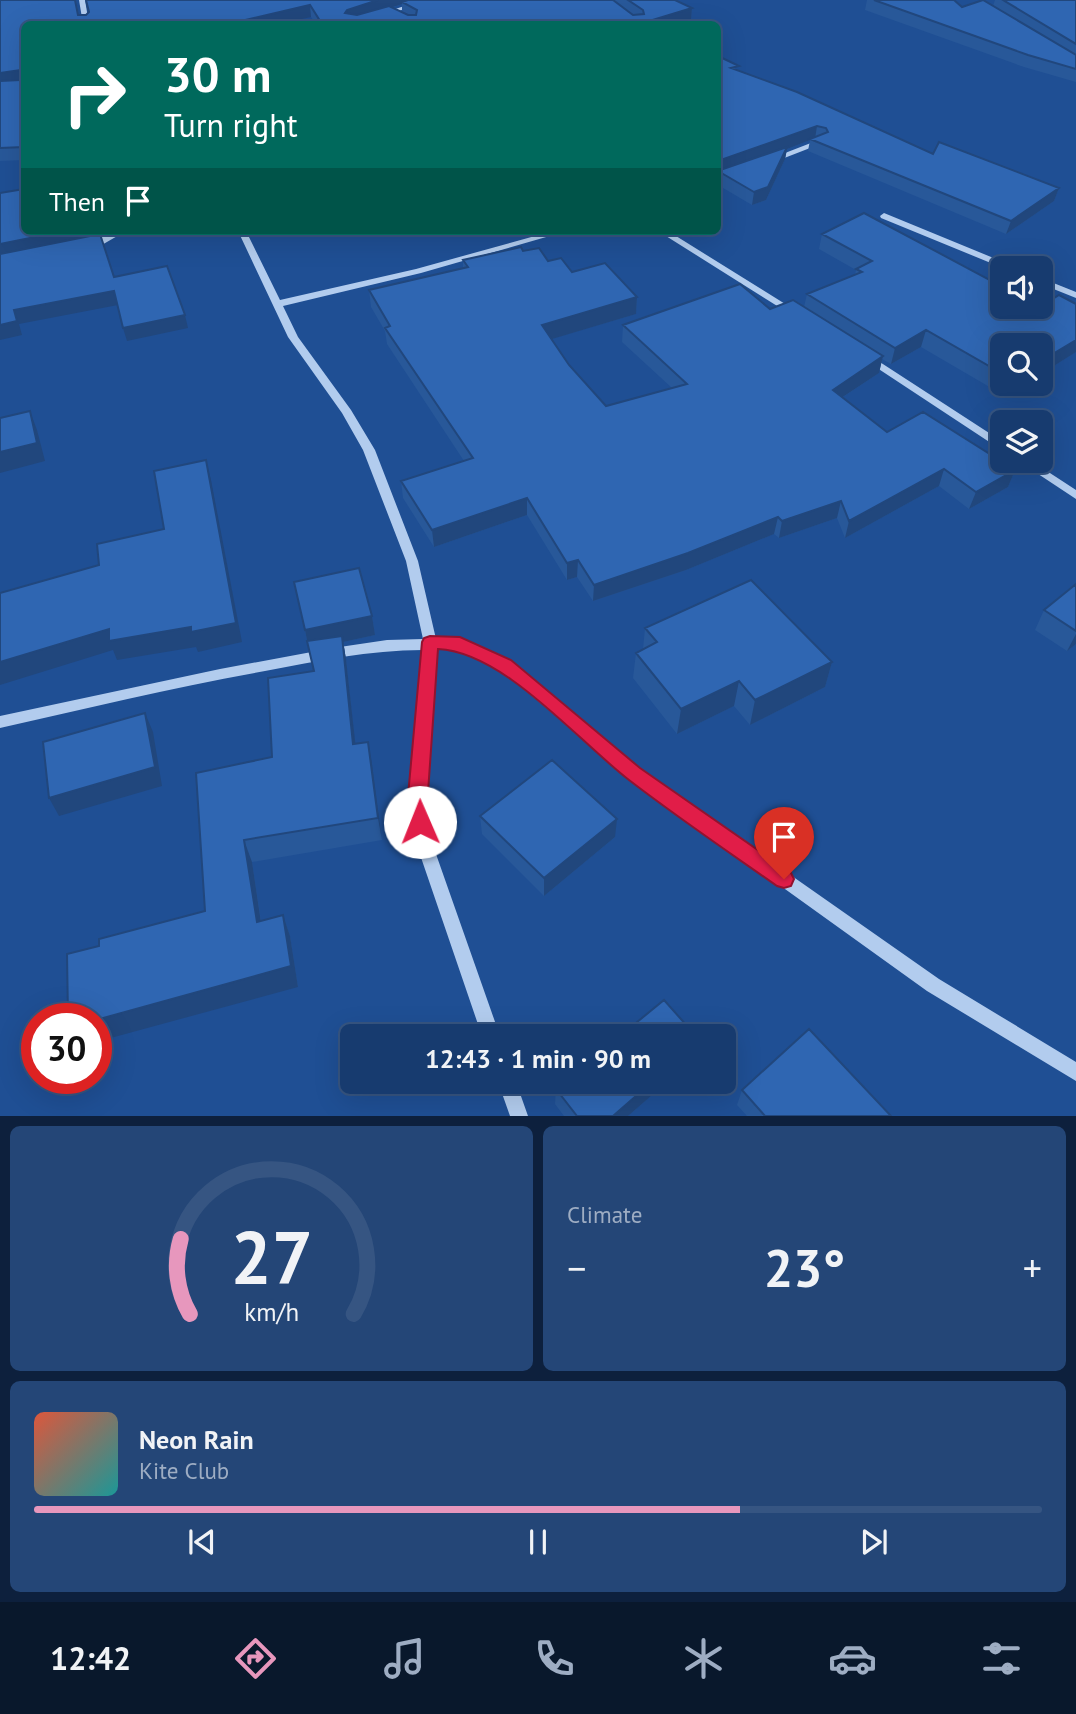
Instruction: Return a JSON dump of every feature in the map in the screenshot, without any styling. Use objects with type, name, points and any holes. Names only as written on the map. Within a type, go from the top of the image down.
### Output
[{"type":"street","points":[[82,0],[86,21]]},
{"type":"street","points":[[363,21],[430,0]]},
{"type":"street","points":[[392,13],[403,19]]},
{"type":"street","points":[[755,165],[819,142]]},
{"type":"street","points":[[884,216],[990,260]]},
{"type":"street","points":[[78,248],[97,244],[114,235]]},
{"type":"street","points":[[244,235],[293,337],[347,412],[369,450],[412,561],[430,642],[417,807],[422,837],[487,1024]]},
{"type":"street","points":[[277,304],[418,271],[548,235]]},
{"type":"street","points":[[668,235],[803,318]]},
{"type":"street","points":[[1053,286],[1076,295]]},
{"type":"street","points":[[861,353],[990,438]]},
{"type":"street","points":[[1042,473],[1076,495]]},
{"type":"street","points":[[0,722],[220,674],[334,653],[430,642],[460,644],[505,665],[645,781],[933,985],[1076,1072]]},
{"type":"street","points":[[511,1094],[519,1115]]},
{"type":"building","points":[[0,0],[75,0],[78,15],[86,15],[89,12],[86,0],[378,0],[345,13],[357,15],[389,6],[408,15],[416,15],[417,10],[402,2],[408,0],[613,0],[633,15],[644,14],[643,10],[628,0],[675,0],[692,8],[650,21],[320,21],[310,5],[241,21],[21,21],[21,72],[20,70],[0,73]]},
{"type":"building","points":[[874,0],[954,0],[962,7],[983,0],[1076,55],[1076,69],[1028,55]]},
{"type":"building","points":[[1003,0],[1076,0],[1076,44]]},
{"type":"building","points":[[721,57],[739,66],[731,68],[797,92],[933,154],[939,142],[1059,188],[1011,221],[810,139],[828,132],[826,128],[817,126],[721,160]]},
{"type":"building","points":[[20,80],[21,147],[0,148],[0,81]]},
{"type":"building","points":[[787,147],[768,187],[754,192],[721,173],[721,170]]},
{"type":"building","points":[[21,190],[21,235],[45,235],[0,244],[0,193]]},
{"type":"building","points":[[864,213],[990,280],[990,319],[1053,319],[1053,299],[1059,295],[1076,304],[1076,340],[1053,354],[1053,333],[990,333],[990,367],[926,330],[895,348],[807,294],[862,272],[856,269],[872,261],[822,234]]},
{"type":"building","points":[[100,235],[114,277],[167,266],[185,315],[123,328],[114,291],[14,310],[17,321],[0,325],[0,254]]},
{"type":"building","points":[[521,247],[523,251],[539,248],[548,261],[561,258],[572,272],[605,263],[637,297],[542,325],[569,365],[606,406],[687,384],[623,325],[740,284],[770,309],[793,300],[883,356],[833,390],[887,432],[923,412],[990,454],[990,473],[1010,473],[976,492],[944,469],[849,521],[841,501],[782,521],[778,517],[688,553],[594,585],[578,560],[567,563],[527,498],[432,530],[401,481],[473,458],[385,328],[390,326],[369,290],[468,267],[463,260]]},
{"type":"building","points":[[30,411],[37,443],[0,452],[0,418]]},
{"type":"building","points":[[206,460],[236,623],[191,632],[191,627],[109,641],[109,629],[0,662],[0,593],[99,565],[97,544],[164,529],[154,471]]},
{"type":"building","points":[[359,568],[372,616],[305,630],[294,582]]},
{"type":"building","points":[[751,580],[832,662],[755,700],[739,681],[681,709],[636,653],[657,642],[645,628]]},
{"type":"building","points":[[1076,584],[1076,631],[1044,610]]},
{"type":"building","points":[[342,636],[353,744],[368,742],[378,818],[244,840],[257,922],[283,915],[291,966],[112,1016],[112,1003],[68,1003],[67,954],[99,946],[99,939],[205,911],[196,773],[272,757],[268,678],[314,671],[307,641]]},
{"type":"building","points":[[145,713],[155,767],[49,798],[43,742]]},
{"type":"building","points":[[552,760],[617,819],[544,878],[480,816]]},
{"type":"building","points":[[664,1000],[685,1024],[635,1024]]},
{"type":"building","points":[[809,1029],[891,1116],[765,1116],[742,1090]]},
{"type":"building","points":[[560,1094],[638,1094],[613,1116],[577,1116]]},
{"type":"route","points":[[420,822],[417,807],[430,642],[460,644],[480,651],[505,665],[634,773],[784,879]]}]
